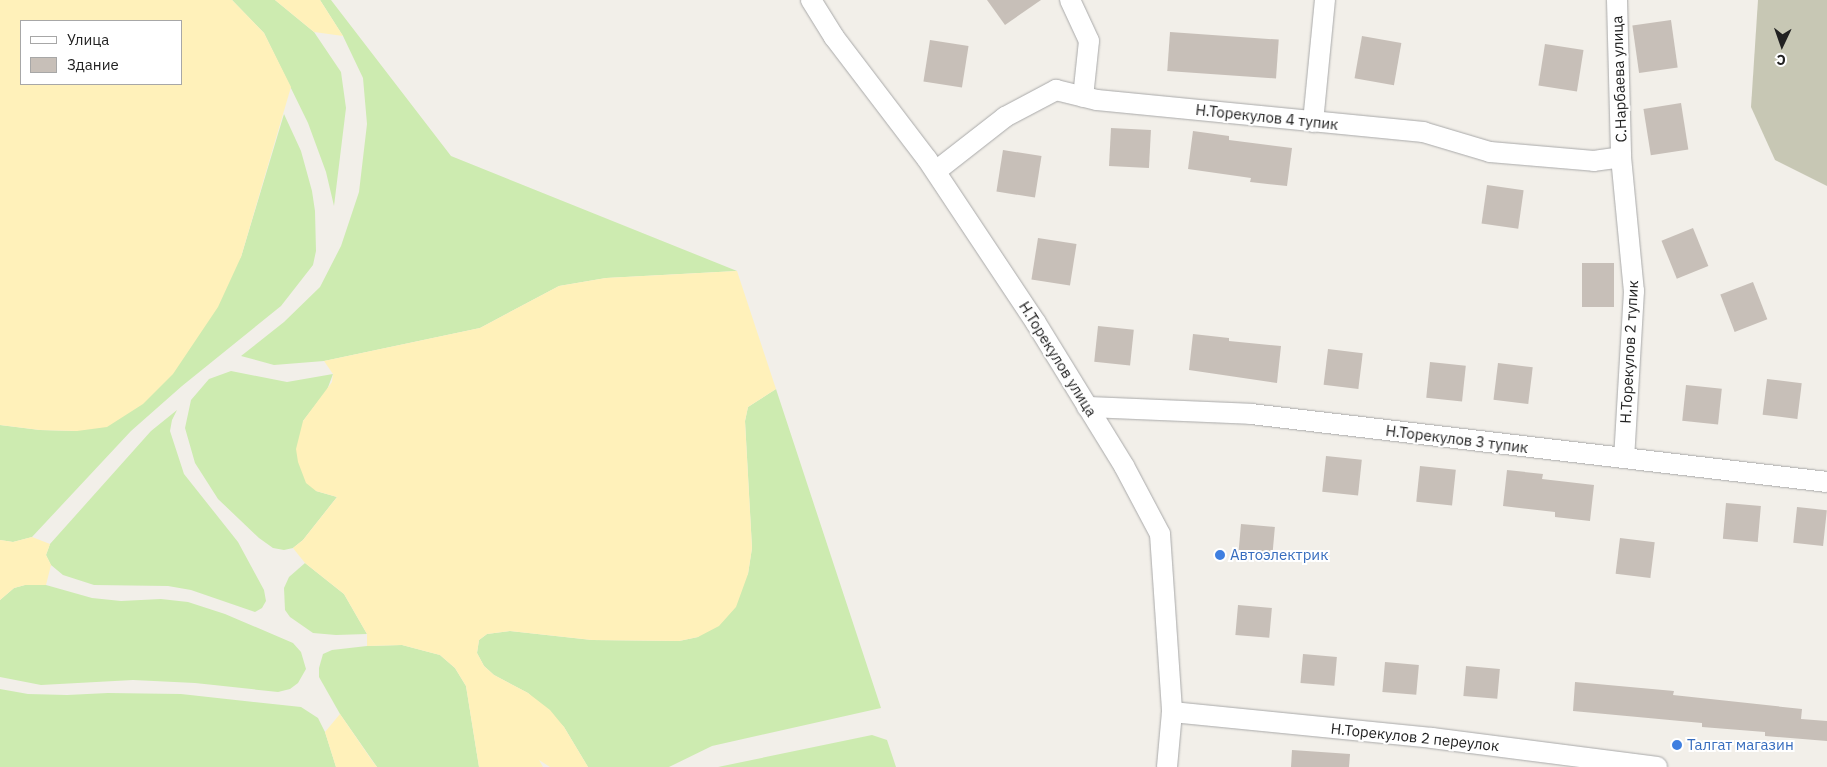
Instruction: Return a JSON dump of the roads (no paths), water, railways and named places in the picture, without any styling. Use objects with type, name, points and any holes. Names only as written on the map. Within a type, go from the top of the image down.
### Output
[{"type":"street","name":"Н.Торекулов улица","points":[[810,0],[834,36],[936,171],[1036,323],[1124,466],[1160,534],[1172,712],[1167,767]]},
{"type":"street","points":[[1070,0],[1089,41],[1083,97]]},
{"type":"street","points":[[1313,122],[1326,0]]},
{"type":"street","name":"С.Нарбаева улица","points":[[1617,0],[1621,157]]},
{"type":"street","name":"Н.Торекулов 4 тупик","points":[[936,171],[1013,112],[1056,90],[1097,100],[1423,132],[1490,152],[1594,161],[1621,157]]},
{"type":"street","name":"Н.Торекулов 2 тупик","points":[[1621,157],[1634,291],[1624,458]]},
{"type":"street","name":"Н.Торекулов 3 тупик","points":[[1087,407],[1250,414],[1827,482]]},
{"type":"street","name":"Н.Торекулов 2 переулок","points":[[1172,712],[1432,738],[1658,767]]},
{"type":"place","name":"Автоэлектрик","points":[[1220,555]]},
{"type":"place","name":"Талгат магазин","points":[[1677,745]]}]
